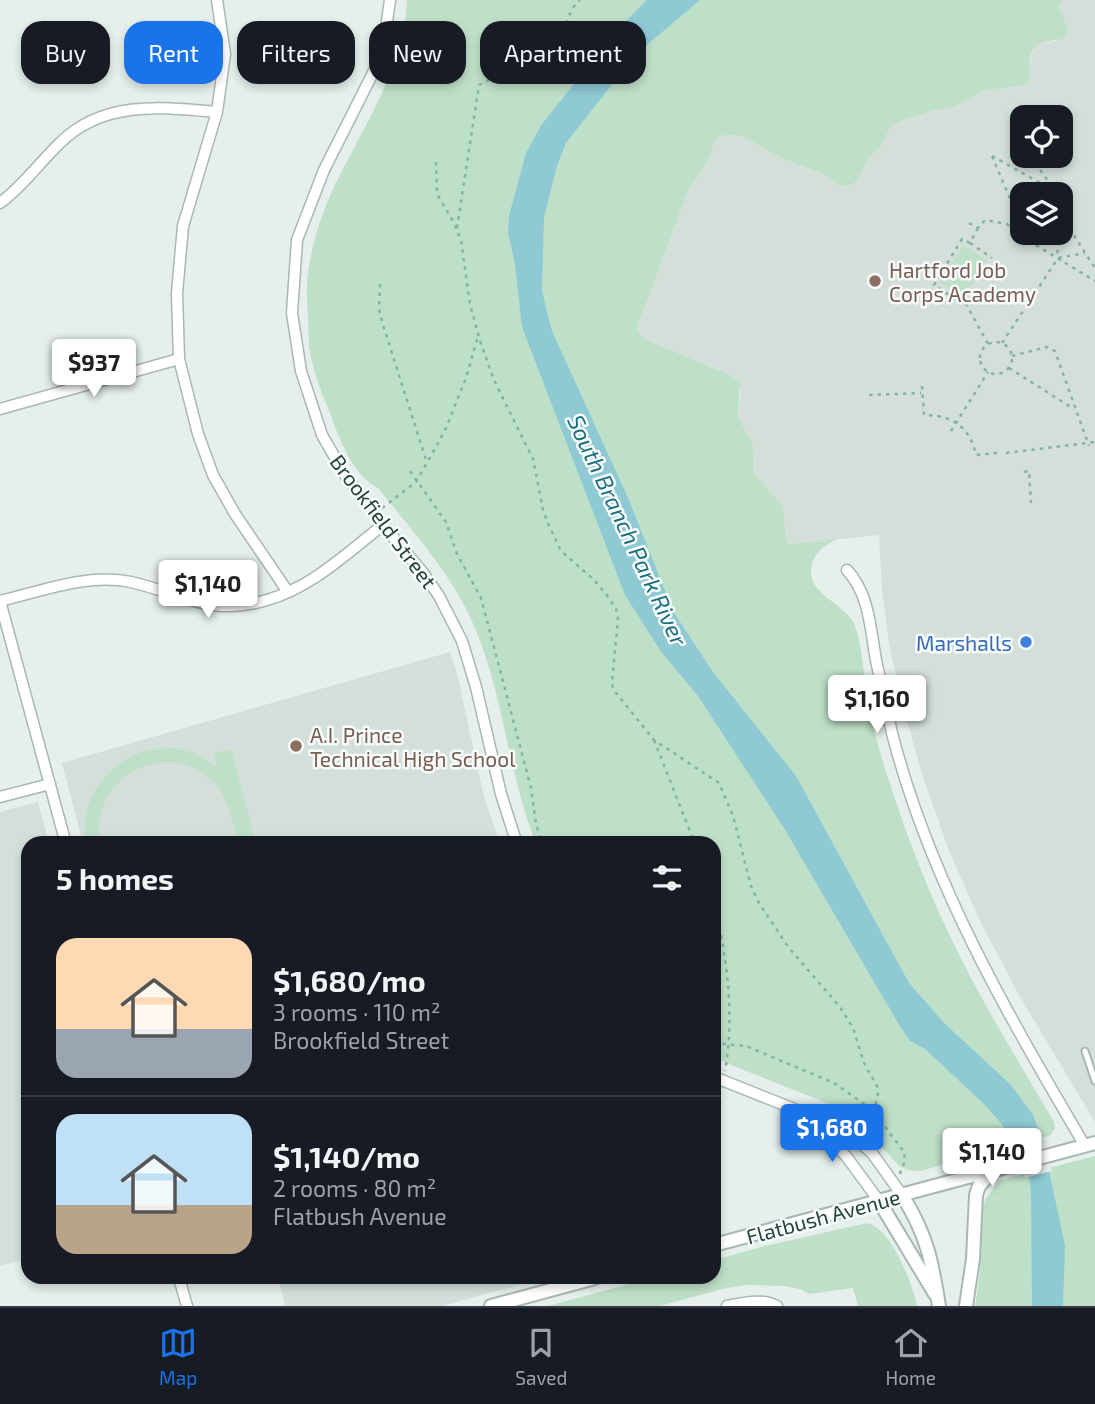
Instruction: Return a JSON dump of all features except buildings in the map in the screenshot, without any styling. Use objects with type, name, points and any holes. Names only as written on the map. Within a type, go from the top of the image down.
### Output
[{"type":"street","points":[[217,0],[225,54],[217,112],[183,226],[177,293],[179,359],[198,434],[213,475],[235,514],[288,592]]},
{"type":"street","name":"Brookfield Street","points":[[390,0],[384,42],[377,65],[324,170],[297,240],[292,313],[301,371],[322,435],[345,475],[439,596],[462,641],[477,687],[501,794],[514,836]]},
{"type":"street","points":[[0,203],[17,190],[61,141],[84,123],[110,113],[136,108],[163,107],[217,112]]},
{"type":"street","points":[[0,409],[179,359]]},
{"type":"street","points":[[64,836],[0,601],[89,579],[131,582],[186,601],[222,607],[242,606],[269,600],[304,585],[383,525]]},
{"type":"street","points":[[847,570],[862,590],[866,602],[892,732],[921,824],[940,873],[1001,1000],[1090,1145]]},
{"type":"street","points":[[0,797],[50,784]]},
{"type":"street","points":[[721,1080],[835,1124],[859,1140],[893,1180],[920,1226],[930,1252],[939,1303]]},
{"type":"street","points":[[802,1113],[846,1156],[879,1201],[939,1303]]},
{"type":"street","name":"Flatbush Avenue","points":[[721,1243],[1090,1145]]},
{"type":"street","points":[[966,1306],[973,1259],[975,1195],[979,1186],[994,1171]]},
{"type":"street","points":[[181,1284],[187,1306]]},
{"type":"street","points":[[492,1306],[573,1284]]},
{"type":"street","points":[[727,1306],[758,1301],[777,1306]]},
{"type":"lane","points":[[1085,1051],[1095,1081]]},
{"type":"path","points":[[457,229],[479,85],[555,44],[565,32],[570,10],[580,0]]},
{"type":"path","points":[[1010,199],[992,156],[1038,182]]},
{"type":"path","points":[[436,162],[437,194],[457,229],[478,336],[494,380],[533,459],[543,510],[555,540],[570,561],[593,579],[616,609],[618,619],[613,690],[654,740],[692,836]]},
{"type":"path","points":[[1039,168],[1050,182]]},
{"type":"path","points":[[970,243],[985,220],[1010,226]]},
{"type":"path","points":[[969,223],[978,228]]},
{"type":"path","points":[[1073,234],[1095,268]]},
{"type":"path","points":[[988,344],[964,300],[960,302],[934,285],[962,239],[992,258]]},
{"type":"path","points":[[1036,245],[1095,280]]},
{"type":"path","points":[[1002,343],[1058,258],[1057,245]]},
{"type":"path","points":[[1058,258],[1085,253]]},
{"type":"path","points":[[380,284],[379,309],[383,325],[427,463]]},
{"type":"path","points":[[375,513],[416,482],[446,428],[466,378],[478,336]]},
{"type":"path","points":[[1002,343],[1007,346],[1012,356],[1009,368],[999,374],[988,372],[982,367],[980,356],[988,344],[1002,343]]},
{"type":"path","points":[[1012,356],[1047,347],[1055,351],[1089,445]]},
{"type":"path","points":[[1009,368],[1076,410]]},
{"type":"path","points":[[951,431],[988,372]]},
{"type":"path","points":[[922,386],[924,415],[946,417],[956,422],[969,436],[976,455],[997,453]]},
{"type":"path","points":[[869,394],[922,393]]},
{"type":"path","points":[[1006,453],[1089,445],[1095,442]]},
{"type":"path","points":[[410,471],[446,522],[457,554],[481,598],[531,788],[540,836]]},
{"type":"path","points":[[1024,472],[1029,471],[1031,503]]},
{"type":"path","points":[[654,740],[719,783],[751,886],[759,903],[789,948],[840,1007],[853,1028],[864,1063],[877,1086],[874,1112]]},
{"type":"path","points":[[721,942],[726,970],[730,1044],[721,1073]]},
{"type":"path","points":[[721,1043],[747,1046],[834,1083],[874,1112],[904,1152],[905,1161],[901,1173]]},
{"type":"shaded area","name":"Hartford Job Corps Academy","points":[[1062,0],[1095,0],[1095,1122],[1020,997],[982,925],[949,851],[922,774],[900,696],[889,643],[879,535],[791,544],[786,539],[783,506],[753,472],[754,447],[738,416],[741,391],[726,373],[649,341],[641,336],[637,328],[687,193],[710,157],[714,141],[720,136],[744,137],[781,158],[823,174],[837,184],[858,180],[869,157],[879,149],[891,127],[898,122],[954,107],[983,91],[1023,85],[1030,81],[1034,48],[1041,43],[1057,41],[1068,31],[1059,7]]},
{"type":"shaded area","name":"A.I. Prince Technical High School","points":[[450,652],[484,797],[498,836],[81,836],[62,763]]},
{"type":"shaded area","points":[[38,802],[47,836],[21,836],[21,1260],[0,1266],[0,812]]},
{"type":"shaded area","points":[[280,1284],[523,1284],[442,1306],[285,1306]]},
{"type":"green space","points":[[407,0],[1062,0],[1059,7],[1068,30],[1065,38],[1041,43],[1033,49],[1030,81],[1023,85],[983,91],[954,107],[898,122],[891,127],[879,149],[869,157],[858,180],[851,185],[837,184],[823,174],[781,158],[744,137],[720,136],[714,141],[710,157],[687,193],[637,328],[641,336],[649,341],[726,373],[740,383],[738,416],[754,447],[753,472],[783,506],[786,539],[790,544],[838,539],[822,548],[816,555],[811,575],[820,591],[850,618],[855,626],[873,725],[911,845],[964,963],[1054,1122],[1055,1128],[1051,1135],[920,1171],[899,1166],[862,1125],[829,1104],[721,1061],[721,836],[534,836],[519,790],[493,681],[475,628],[455,590],[431,555],[378,488],[354,466],[321,391],[310,353],[307,289],[314,243],[333,189],[385,84],[466,84],[466,21],[404,21]]},
{"type":"green space","points":[[963,245],[987,260],[964,297],[940,282]]},
{"type":"green space","points":[[177,748],[194,753],[217,768],[214,753],[231,749],[254,836],[236,836],[222,793],[200,771],[179,763],[158,763],[138,769],[120,781],[107,798],[100,819],[100,836],[86,836],[87,811],[101,782],[124,760],[155,749]]},
{"type":"green space","points":[[1095,1156],[1095,1306],[975,1306],[981,1263],[982,1214],[985,1201],[995,1187],[1001,1180]]},
{"type":"green space","points":[[867,1223],[885,1235],[900,1258],[917,1306],[858,1306],[853,1288],[809,1294],[800,1289],[783,1286],[746,1285],[660,1306],[548,1306],[629,1284],[721,1284],[721,1258]]},
{"type":"water","points":[[647,0],[700,0],[646,46],[646,21],[626,21]]},
{"type":"water","name":"South Branch Park River","points":[[574,84],[612,84],[566,143],[544,217],[542,290],[552,331],[628,498],[674,613],[713,672],[796,776],[909,983],[943,1022],[1011,1085],[1033,1115],[1042,1139],[1065,1245],[1063,1306],[1032,1306],[1030,1181],[1001,1123],[925,1049],[910,1041],[784,828],[698,696],[662,653],[625,595],[522,327],[515,264],[508,232],[509,216],[526,153],[542,124]]},
{"type":"pier","points":[[1043,1138],[1052,1171],[1025,1178],[1012,1146]]},
{"type":"place","name":"Hartford Job Corps Academy","points":[[875,281]]},
{"type":"place","name":"Marshalls","points":[[1026,642]]},
{"type":"place","name":"A.I. Prince Technical High School","points":[[296,746]]}]
